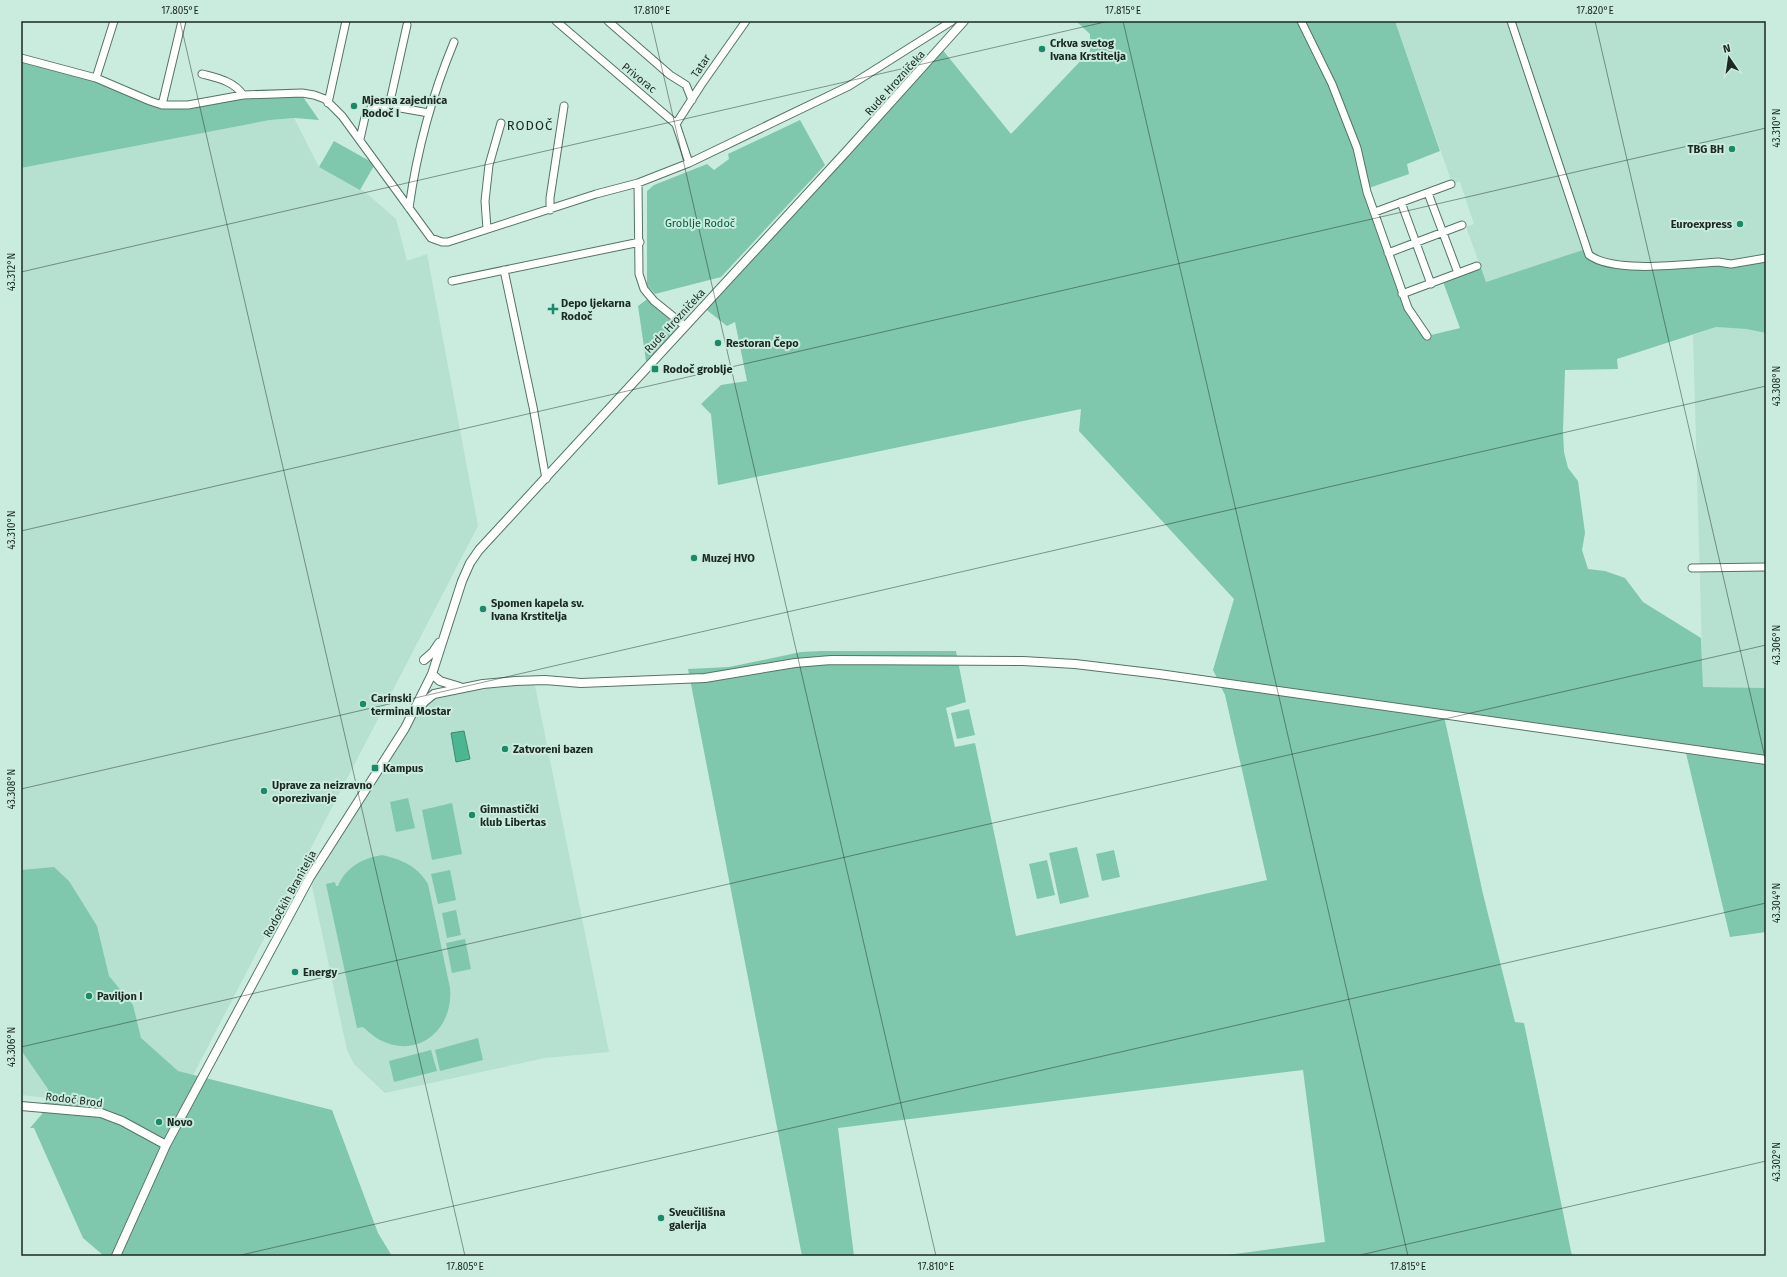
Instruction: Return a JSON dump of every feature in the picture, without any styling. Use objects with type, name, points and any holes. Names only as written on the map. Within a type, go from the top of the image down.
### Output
[{"type":"street","points":[[96,78],[114,21]]},
{"type":"street","points":[[162,104],[182,21]]},
{"type":"street","points":[[328,103],[346,21]]},
{"type":"street","name":"Privorac","points":[[556,21],[676,124]]},
{"type":"street","points":[[608,21],[670,75],[686,85],[692,100]]},
{"type":"street","name":"Tatar","points":[[676,124],[700,85],[746,21]]},
{"type":"street","points":[[21,58],[96,78],[150,101],[162,104],[188,105],[243,95],[302,93],[314,95],[328,103],[342,116],[432,238],[448,242],[596,194],[638,184],[689,163],[849,86],[952,21]]},
{"type":"street","name":"Rude Hrozničeka","points":[[438,657],[454,604],[470,564],[480,550],[851,147],[964,21]]},
{"type":"street","points":[[1301,21],[1328,74],[1349,126],[1357,148],[1361,172],[1402,294],[1408,308],[1427,336]]},
{"type":"street","points":[[1511,21],[1589,255],[1598,261],[1639,266],[1718,262],[1731,264],[1766,258]]},
{"type":"street","points":[[389,106],[407,25]]},
{"type":"street","points":[[409,208],[417,156],[429,113],[454,42]]},
{"type":"street","points":[[202,74],[230,83],[238,88],[243,95]]},
{"type":"street","points":[[360,139],[365,116],[368,111],[376,107],[389,106],[429,113]]},
{"type":"street","points":[[550,210],[550,198],[564,106]]},
{"type":"street","points":[[487,229],[486,201],[489,165],[501,123]]},
{"type":"street","points":[[676,124],[689,163]]},
{"type":"street","points":[[638,184],[640,242],[639,274],[644,289],[654,301],[685,326]]},
{"type":"street","points":[[1375,212],[1451,184]]},
{"type":"street","points":[[1428,193],[1458,273]]},
{"type":"street","points":[[1401,202],[1431,284]]},
{"type":"street","points":[[1388,253],[1462,225]]},
{"type":"street","points":[[452,281],[640,242]]},
{"type":"street","points":[[1402,294],[1477,266]]},
{"type":"street","points":[[504,270],[533,407],[546,479]]},
{"type":"street","points":[[1692,568],[1766,567]]},
{"type":"street","points":[[424,660],[437,648],[445,634]]},
{"type":"street","name":"Rodočkih Branitelja","points":[[116,1256],[166,1145],[310,877],[405,728],[428,683],[438,657]]},
{"type":"street","points":[[405,728],[424,702],[434,694],[464,687],[515,681],[594,683],[706,678],[795,663],[831,660],[976,660],[1075,664],[1766,760]]},
{"type":"street","points":[[432,674],[440,681],[464,687]]},
{"type":"street","points":[[428,683],[432,688],[443,691]]},
{"type":"street","name":"Rodoč Brod","points":[[21,1106],[101,1113],[122,1121],[166,1145]]},
{"type":"shaded area","points":[[1395,21],[1766,21],[1766,258],[1639,266],[1598,261],[1583,251],[1486,282],[1466,227],[1474,224],[1460,182],[1452,183]]},
{"type":"shaded area","points":[[294,118],[319,167],[364,191],[396,219],[407,261],[427,254],[478,526],[174,1112],[21,1095],[21,168],[270,120]]},
{"type":"shaded area","points":[[1716,327],[1746,329],[1766,333],[1766,688],[1703,687],[1693,335]]},
{"type":"shaded area","points":[[534,681],[609,1052],[545,1058],[385,1093],[354,1064],[347,1050],[310,877],[424,702],[434,694]]},
{"type":"shaded area","points":[[464,731],[470,759],[456,762],[451,733]]},
{"type":"green space","points":[[1076,21],[1395,21],[1440,151],[1407,164],[1409,174],[1366,189],[1402,294],[1427,336],[1460,328],[1442,279],[1480,265],[1486,282],[1583,250],[1598,261],[1639,266],[1766,258],[1766,333],[1746,329],[1716,327],[1617,359],[1618,369],[1565,370],[1563,432],[1564,452],[1568,468],[1578,481],[1585,533],[1582,550],[1588,569],[1605,571],[1625,578],[1643,602],[1701,638],[1703,687],[1766,688],[1766,932],[1730,937],[1685,749],[1444,716],[1483,894],[1515,1022],[1524,1023],[1572,1256],[1220,1256],[1325,1242],[1303,1070],[838,1128],[854,1256],[802,1256],[688,669],[729,667],[801,652],[956,651],[966,702],[946,708],[955,747],[975,743],[1016,936],[1267,880],[1225,695],[1213,670],[1234,599],[1079,431],[1081,409],[718,485],[711,414],[701,404],[721,385],[747,381],[735,322],[727,326],[703,307],[941,48],[1011,134],[1090,51],[1090,34]]},
{"type":"green space","points":[[21,60],[97,82],[156,105],[242,97],[301,94],[319,120],[294,118],[270,120],[21,168]]},
{"type":"green space","name":"Groblje Rodoč","points":[[800,120],[825,165],[721,277],[655,294],[647,285],[647,191],[654,185],[707,164],[714,170],[729,159],[728,154]]},
{"type":"green space","points":[[334,141],[375,164],[360,190],[319,167]]},
{"type":"green space","points":[[650,297],[685,326],[652,363],[646,361],[638,306]]},
{"type":"green space","points":[[969,709],[975,735],[957,739],[951,713]]},
{"type":"green space","points":[[408,798],[415,828],[396,832],[390,802]]},
{"type":"green space","points":[[452,803],[462,854],[432,860],[422,810]]},
{"type":"green space","points":[[1077,847],[1089,897],[1060,904],[1049,853]]},
{"type":"green space","points":[[1114,850],[1120,877],[1102,881],[1096,854]]},
{"type":"green space","points":[[382,855],[396,859],[414,868],[428,884],[450,988],[450,1003],[446,1016],[440,1027],[431,1036],[420,1043],[408,1046],[394,1045],[378,1039],[363,1027],[357,1028],[326,884],[335,882],[336,886],[338,886],[341,879],[356,864],[368,858]]},
{"type":"green space","points":[[1047,860],[1055,895],[1037,899],[1029,864]]},
{"type":"green space","points":[[54,867],[69,881],[97,926],[109,976],[133,1005],[141,1038],[178,1071],[332,1110],[378,1233],[392,1256],[104,1256],[83,1238],[34,1128],[30,1128],[42,1114],[48,1089],[21,1050],[21,870]]},
{"type":"green space","points":[[450,870],[456,900],[438,904],[431,874]]},
{"type":"green space","points":[[456,910],[461,935],[447,938],[442,913]]},
{"type":"green space","points":[[465,939],[471,969],[452,973],[446,943]]},
{"type":"green space","points":[[478,1038],[483,1060],[440,1071],[435,1050]]},
{"type":"green space","points":[[431,1050],[437,1071],[394,1082],[389,1061]]},
{"type":"place","name":"Crkva svetog Ivana Krstitelja","points":[[1042,49]]},
{"type":"place","name":"Mjesna zajednica Rodoč I","points":[[354,106]]},
{"type":"place","name":"TBG BH","points":[[1732,149]]},
{"type":"place","name":"Euroexpress","points":[[1740,224]]},
{"type":"place","name":"Depo ljekarna Rodoč","points":[[553,309]]},
{"type":"place","name":"Restoran Čepo","points":[[718,343]]},
{"type":"place","name":"Rodoč groblje","points":[[655,369]]},
{"type":"place","name":"Muzej HVO","points":[[694,558]]},
{"type":"place","name":"Spomen kapela sv. Ivana Krstitelja","points":[[483,609]]},
{"type":"place","name":"Carinski terminal Mostar","points":[[363,704]]},
{"type":"place","name":"Zatvoreni bazen","points":[[505,749]]},
{"type":"place","name":"Kampus","points":[[375,768]]},
{"type":"place","name":"Uprave za neizravno oporezivanje","points":[[264,791]]},
{"type":"place","name":"Gimnastički klub Libertas","points":[[472,815]]},
{"type":"place","name":"Energy","points":[[295,972]]},
{"type":"place","name":"Paviljon I","points":[[89,996]]},
{"type":"place","name":"Novo","points":[[159,1122]]},
{"type":"place","name":"Sveučilišna galerija","points":[[661,1218]]},
{"type":"district","name":"RODOČ","points":[[530,125]]}]
